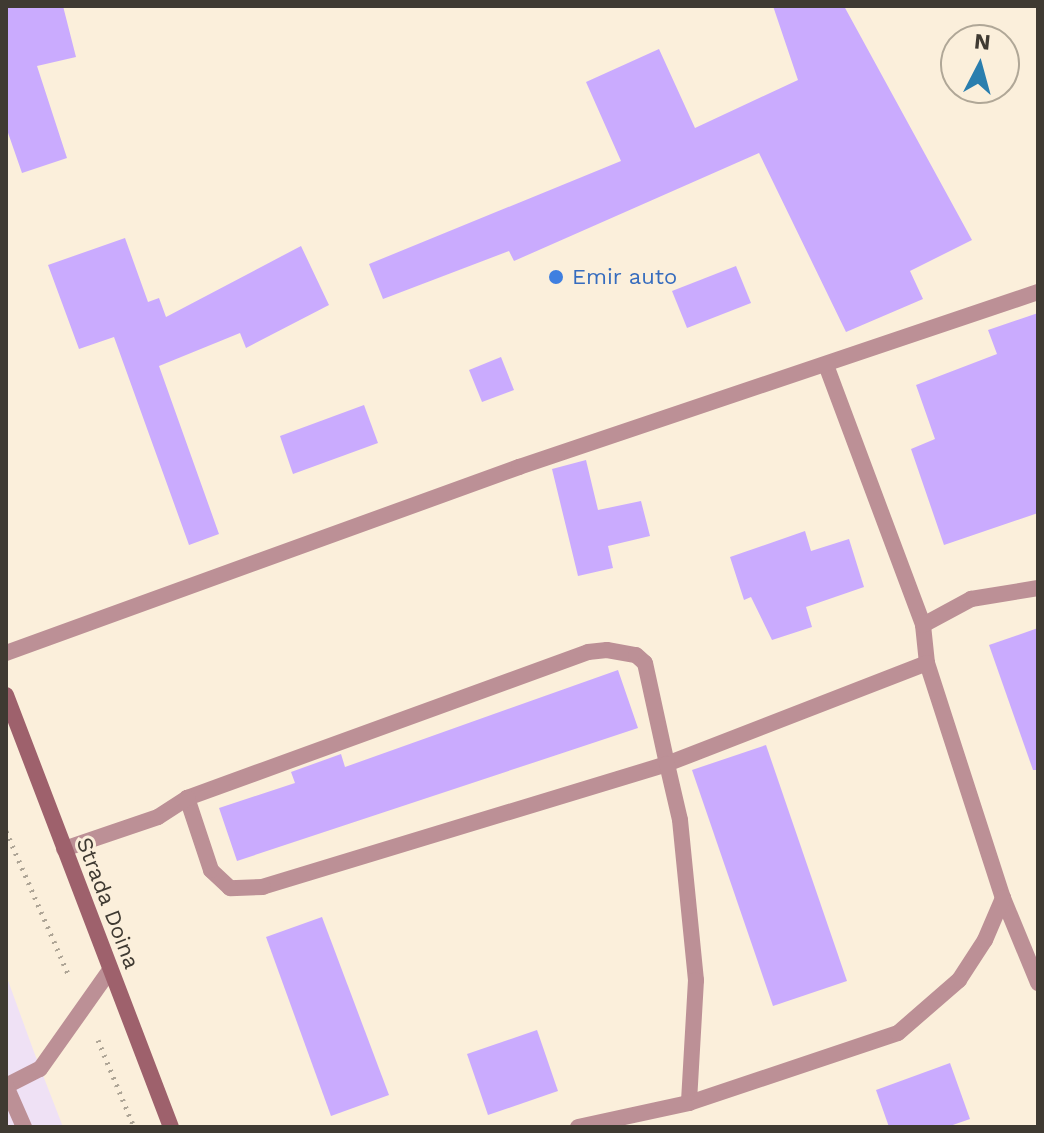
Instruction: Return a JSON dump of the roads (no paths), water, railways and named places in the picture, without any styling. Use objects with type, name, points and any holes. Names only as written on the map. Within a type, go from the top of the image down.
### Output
[{"type":"main road","name":"Strada Doina","points":[[6,695],[171,1127]]},
{"type":"lane","points":[[6,653],[519,467],[1038,292]]},
{"type":"lane","points":[[826,365],[923,625],[927,663],[1003,898],[1038,983]]},
{"type":"lane","points":[[923,625],[971,599],[1038,588]]},
{"type":"lane","points":[[64,849],[158,817],[187,798],[588,652],[607,650],[636,655],[645,663],[680,820],[694,948],[689,1103]]},
{"type":"lane","points":[[187,798],[211,870],[230,888],[244,889],[494,820],[667,764],[927,663]]},
{"type":"lane","points":[[578,1127],[656,1119],[689,1103],[898,1033],[959,980],[985,940],[1003,898]]},
{"type":"lane","points":[[24,1127],[6,1086],[40,1069],[110,970]]},
{"type":"place","name":"Emir auto","points":[[556,277]]}]
